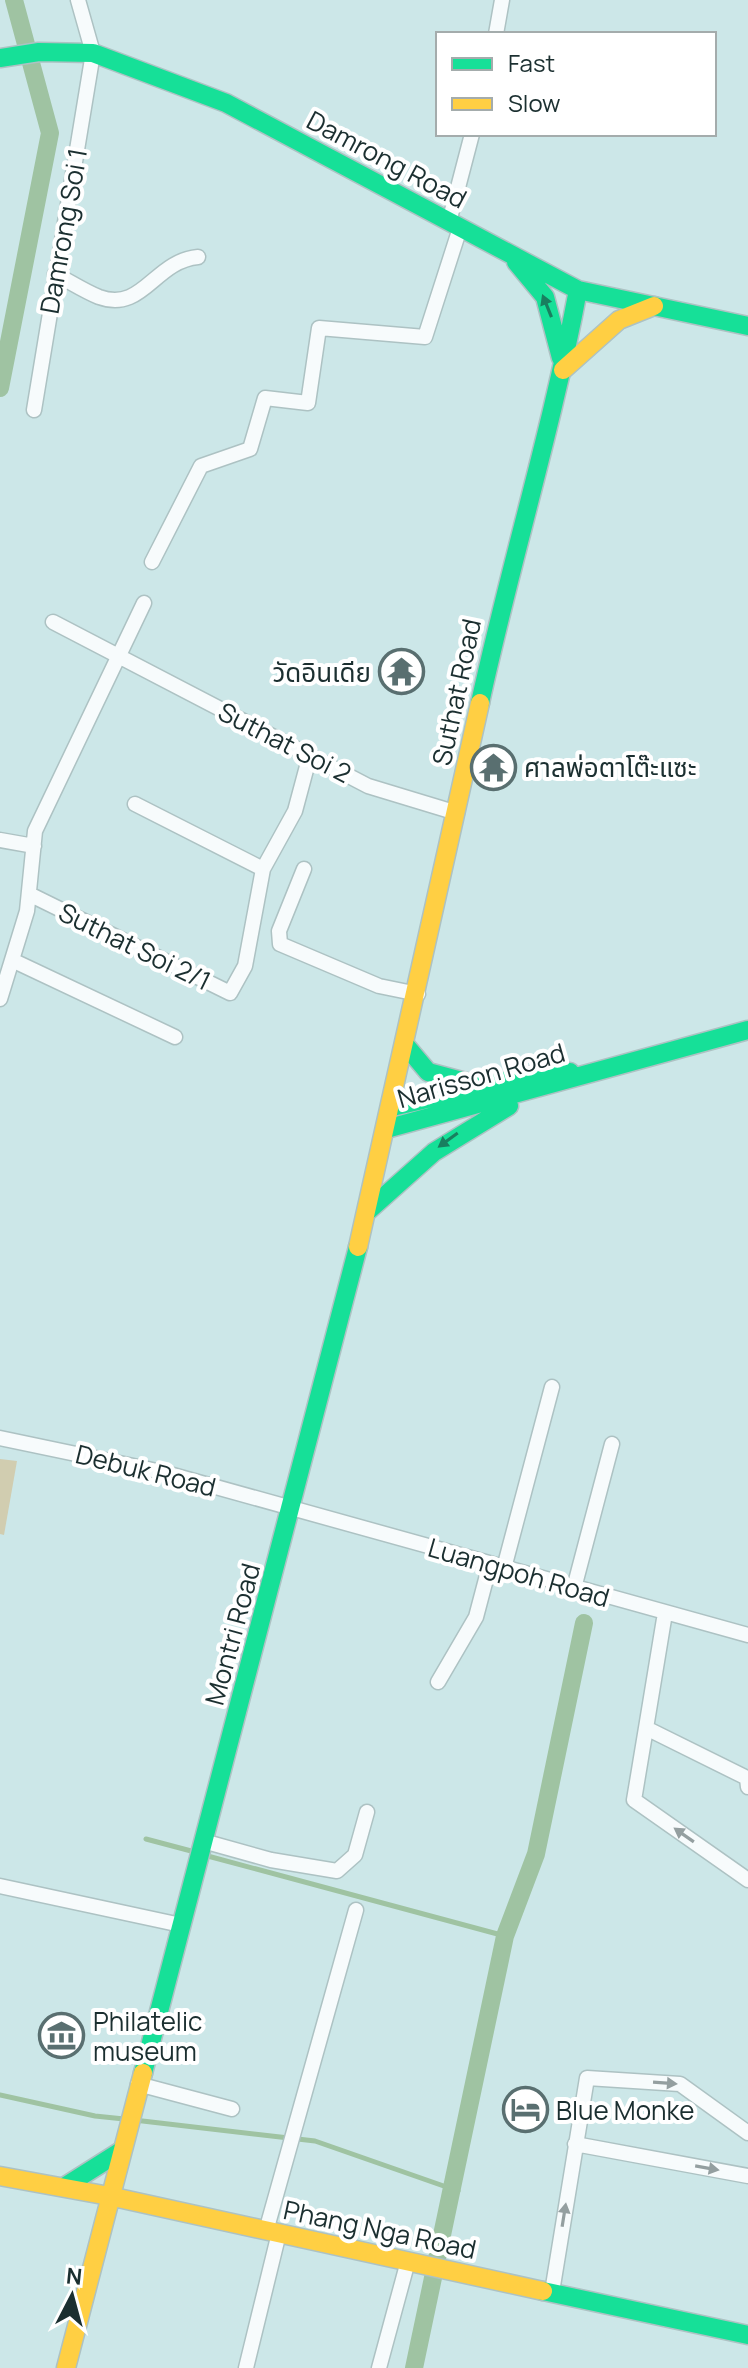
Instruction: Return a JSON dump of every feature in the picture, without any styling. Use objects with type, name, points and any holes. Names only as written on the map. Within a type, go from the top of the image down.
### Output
[{"type":"street","points":[[78,0],[93,53]]},
{"type":"street","points":[[496,32],[502,0]]},
{"type":"street","name":"Damrong Road","points":[[0,58],[39,52],[93,53],[226,103],[578,290],[748,326]]},
{"type":"street","name":"Damrong Soi 1","points":[[34,410],[93,53]]},
{"type":"street","points":[[152,562],[201,466],[250,449],[265,398],[308,403],[319,328],[425,337],[454,225],[472,136]]},
{"type":"street","points":[[509,254],[545,297],[563,370],[619,320],[654,306]]},
{"type":"street","points":[[55,274],[102,298],[128,300],[150,285],[167,266],[198,257]]},
{"type":"street","name":"Suthat Road","points":[[386,1129],[407,1047],[503,598],[563,370],[578,290]]},
{"type":"street","points":[[0,999],[14,961],[29,894],[35,831],[144,603]]},
{"type":"street","name":"Suthat Soi 2","points":[[53,622],[368,786],[457,813]]},
{"type":"street","name":"Suthat Soi 2/1","points":[[29,894],[230,993],[245,966],[263,869],[295,811],[310,755]]},
{"type":"street","points":[[135,804],[263,869]]},
{"type":"street","points":[[0,840],[34,846]]},
{"type":"street","points":[[304,869],[279,931],[280,944],[379,986],[418,994]]},
{"type":"street","points":[[14,961],[175,1037]]},
{"type":"street","name":"Narisson Road","points":[[386,1129],[541,1090],[590,1070],[748,1030]]},
{"type":"street","points":[[407,1047],[428,1072],[458,1083],[487,1085]]},
{"type":"street","name":"Narisson Road","points":[[392,1107],[532,1075],[590,1070]]},
{"type":"street","points":[[368,1211],[401,1175],[460,1131],[541,1090]]},
{"type":"street","name":"Montri Road","points":[[66,2368],[368,1211],[386,1129]]},
{"type":"street","points":[[438,1682],[476,1617],[497,1566],[552,1387]]},
{"type":"street","name":"Debuk Road","points":[[0,1438],[162,1472],[291,1507]]},
{"type":"street","points":[[574,1588],[612,1444]]},
{"type":"street","name":"Luangpoh Road","points":[[291,1507],[748,1635]]},
{"type":"street","points":[[665,1613],[634,1800],[748,1880]]},
{"type":"street","points":[[646,1728],[747,1778],[748,1787]]},
{"type":"street","points":[[203,1842],[271,1860],[337,1871],[355,1855],[367,1812]]},
{"type":"street","points":[[0,1886],[181,1925]]},
{"type":"street","points":[[246,2368],[288,2147],[356,1910]]},
{"type":"street","points":[[552,2292],[587,2078],[680,2084],[748,2133]]},
{"type":"street","points":[[138,2084],[232,2109]]},
{"type":"street","points":[[575,2144],[748,2176]]},
{"type":"street","points":[[64,2187],[121,2151]]},
{"type":"street","name":"Phang Nga Road","points":[[0,2176],[109,2196],[748,2335]]},
{"type":"street","points":[[379,2368],[409,2261]]},
{"type":"shaded area","points":[[0,1459],[17,1461],[4,1535],[0,1534]]},
{"type":"waterway","points":[[0,388],[50,133],[14,0]]},
{"type":"waterway","points":[[414,2368],[505,1936],[536,1854],[584,1623]]},
{"type":"waterway","points":[[146,1839],[195,1852]]},
{"type":"waterway","points":[[204,1855],[505,1936]]},
{"type":"waterway","points":[[0,2095],[95,2116],[124,2119]]},
{"type":"waterway","points":[[134,2120],[315,2141],[458,2191]]},
{"type":"traffic: fast","points":[[0,58],[39,52],[93,53],[226,103],[578,290],[748,326]]},
{"type":"traffic: fast","points":[[516,262],[545,297],[561,358]]},
{"type":"traffic: fast","points":[[480,703],[556,394],[578,290]]},
{"type":"traffic: fast","points":[[386,1129],[748,1030]]},
{"type":"traffic: fast","points":[[407,1047],[428,1072],[473,1084]]},
{"type":"traffic: fast","points":[[392,1107],[532,1075],[570,1072]]},
{"type":"traffic: fast","points":[[369,1210],[434,1152],[509,1106]]},
{"type":"traffic: fast","points":[[143,2073],[358,1247]]},
{"type":"traffic: fast","points":[[64,2187],[121,2151]]},
{"type":"traffic: fast","points":[[543,2291],[748,2335]]},
{"type":"traffic: slow","points":[[563,370],[619,320],[654,306]]},
{"type":"traffic: slow","points":[[358,1247],[480,703]]},
{"type":"traffic: slow","points":[[66,2368],[143,2073]]},
{"type":"traffic: slow","points":[[0,2176],[109,2196],[543,2291]]},
{"type":"place","name":"วัดอินเดีย","points":[[402,672]]},
{"type":"place","name":"ศาลพ่อตาโต๊ะแซะ","points":[[493,767]]},
{"type":"place","name":"Philatelic museum","points":[[62,2036]]},
{"type":"place","name":"Blue Monke","points":[[525,2110]]}]
